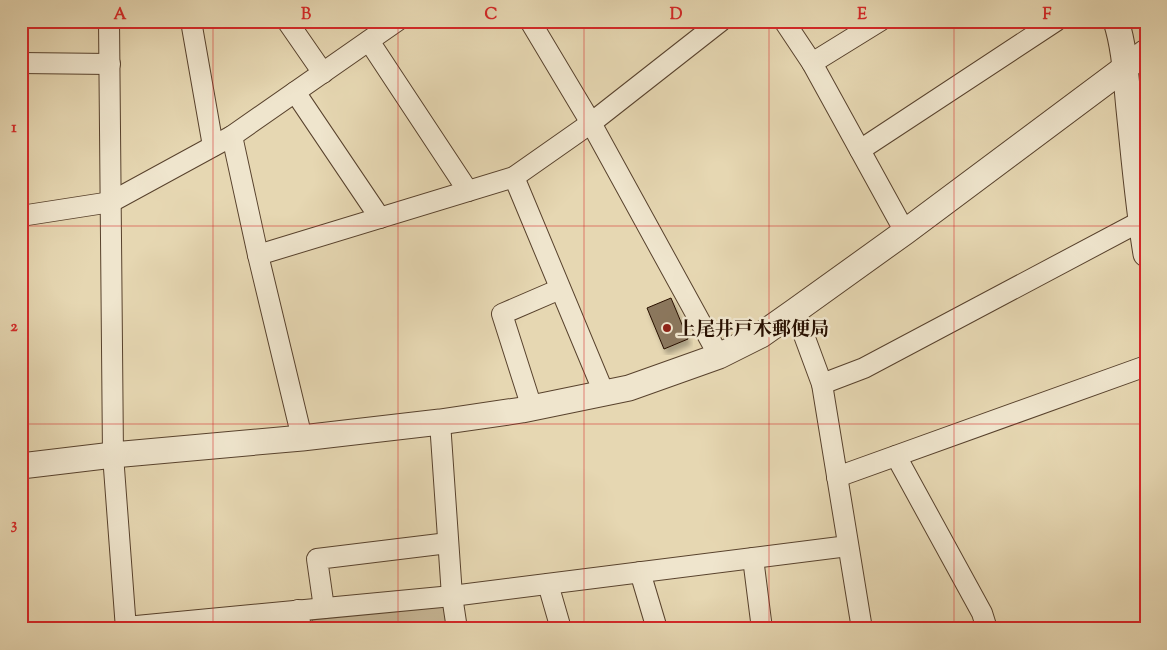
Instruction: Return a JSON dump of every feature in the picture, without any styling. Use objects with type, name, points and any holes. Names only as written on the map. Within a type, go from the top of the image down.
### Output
[{"type":"street","points":[[110,21],[113,455],[126,628],[300,619],[324,608],[452,596],[848,546]]},
{"type":"street","points":[[191,21],[213,146]]},
{"type":"street","points":[[287,21],[323,73]]},
{"type":"street","points":[[21,216],[111,202],[232,136],[397,21]]},
{"type":"street","points":[[530,21],[591,123],[719,356]]},
{"type":"street","points":[[258,255],[514,177],[591,123],[721,21]]},
{"type":"street","points":[[784,21],[812,63],[906,232]]},
{"type":"street","points":[[812,63],[880,21]]},
{"type":"street","points":[[860,150],[1056,21]]},
{"type":"street","points":[[1116,21],[1125,68],[1146,254]]},
{"type":"street","points":[[369,41],[468,191]]},
{"type":"street","points":[[21,466],[113,455],[302,438],[440,422],[532,408],[629,388],[719,356],[761,335],[906,232],[1146,52]]},
{"type":"street","points":[[21,63],[110,64]]},
{"type":"street","points":[[295,92],[380,218]]},
{"type":"street","points":[[232,136],[258,255],[302,438]]},
{"type":"street","points":[[514,177],[604,393]]},
{"type":"street","points":[[822,384],[864,368],[1141,221]]},
{"type":"street","points":[[532,408],[502,314],[560,289]]},
{"type":"street","points":[[795,311],[822,384],[862,629]]},
{"type":"street","points":[[837,477],[1146,366]]},
{"type":"street","points":[[440,422],[452,596],[457,629]]},
{"type":"street","points":[[896,456],[982,614],[987,629]]},
{"type":"street","points":[[324,608],[317,559],[448,543]]},
{"type":"street","points":[[753,558],[762,629]]},
{"type":"street","points":[[640,572],[657,629]]},
{"type":"street","points":[[548,584],[561,629]]},
{"type":"shaded area","points":[[446,601],[448,629],[313,629],[312,617]]},
{"type":"building","points":[[671,298],[688,339],[664,349],[647,308]]},
{"type":"place","name":"上尾井戸木郵便局","points":[[667,328]]}]
